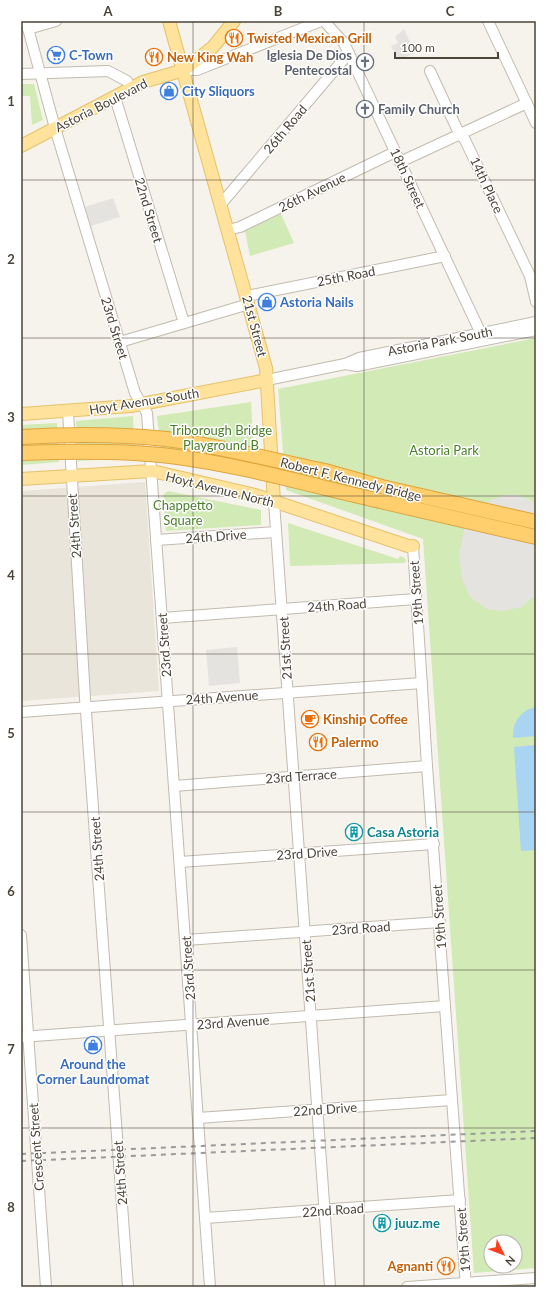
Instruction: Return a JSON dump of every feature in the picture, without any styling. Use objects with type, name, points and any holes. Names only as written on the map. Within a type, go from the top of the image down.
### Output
[{"type":"highway","name":"Robert F. Kennedy Bridge","points":[[21,437],[67,435],[117,436],[192,443],[324,471],[382,487],[536,522]]},
{"type":"highway","name":"Robert F. Kennedy Bridge","points":[[21,453],[107,452],[193,460],[241,469],[536,537]]},
{"type":"main road","name":"21st Street","points":[[169,21],[184,70],[266,368],[274,502]]},
{"type":"main road","name":"Astoria Boulevard","points":[[21,146],[143,82],[184,70],[213,47],[234,21]]},
{"type":"main road","name":"Hoyt Avenue South","points":[[21,414],[68,412],[141,404],[267,380]]},
{"type":"main road","name":"Hoyt Avenue North","points":[[21,479],[152,471],[255,495],[408,546],[413,546]]},
{"type":"street","points":[[27,25],[56,21]]},
{"type":"street","points":[[184,70],[197,70],[323,21]]},
{"type":"street","name":"18th Street","points":[[323,21],[338,35],[349,53],[483,337]]},
{"type":"street","points":[[488,21],[536,123]]},
{"type":"street","name":"23rd Street","points":[[27,25],[55,128],[135,393],[146,414],[152,471],[210,1287]]},
{"type":"street","name":"26th Road","points":[[221,204],[349,53]]},
{"type":"street","points":[[21,74],[108,71],[126,81],[131,88]]},
{"type":"street","name":"14th Place","points":[[430,71],[530,276],[536,302]]},
{"type":"street","name":"22nd Street","points":[[115,97],[184,323]]},
{"type":"street","points":[[400,162],[527,103]]},
{"type":"street","name":"26th Avenue","points":[[228,230],[240,227],[395,152]]},
{"type":"street","name":"25th Road","points":[[120,342],[184,323],[248,300],[444,256]]},
{"type":"street","name":"Astoria Park South","points":[[483,337],[536,322]]},
{"type":"street","name":"Astoria Park South","points":[[267,380],[345,364],[359,358],[483,337],[536,330]]},
{"type":"street","name":"24th Street","points":[[68,412],[70,476],[128,1287]]},
{"type":"street","name":"21st Street","points":[[274,502],[330,1287]]},
{"type":"street","name":"24th Drive","points":[[156,540],[276,532]]},
{"type":"street","name":"19th Street","points":[[413,546],[427,766],[440,922],[466,1285]]},
{"type":"street","name":"24th Road","points":[[162,618],[416,600]]},
{"type":"street","name":"24th Avenue","points":[[21,712],[422,683]]},
{"type":"street","name":"23rd Terrace","points":[[174,786],[427,766]]},
{"type":"street","name":"23rd Drive","points":[[180,862],[434,844]]},
{"type":"street","name":"23rd Road","points":[[186,940],[440,922]]},
{"type":"street","name":"Crescent Street","points":[[21,935],[25,1037],[46,1287]]},
{"type":"street","name":"23rd Avenue","points":[[25,1037],[446,1006]]},
{"type":"street","name":"22nd Drive","points":[[198,1118],[452,1100]]},
{"type":"street","name":"22nd Road","points":[[206,1218],[460,1200]]},
{"type":"street","points":[[407,1287],[466,1285],[536,1278]]},
{"type":"shaded area","points":[[404,29],[415,53],[398,60],[391,46],[398,43],[395,37]]},
{"type":"shaded area","points":[[113,198],[120,217],[91,226],[85,207]]},
{"type":"shaded area","points":[[145,482],[159,691],[21,701],[21,491]]},
{"type":"shaded area","points":[[504,495],[518,495],[536,503],[536,594],[522,607],[502,611],[487,609],[470,597],[462,579],[459,554],[465,525],[472,527],[477,510],[489,501]]},
{"type":"shaded area","points":[[237,647],[240,683],[209,686],[206,650]]},
{"type":"green space","points":[[21,84],[34,84],[43,120],[32,125],[30,96],[21,96]]},
{"type":"green space","points":[[281,214],[294,243],[250,256],[245,231]]},
{"type":"green space","name":"Astoria Park","points":[[536,338],[536,1268],[523,1269],[523,1234],[483,1234],[483,1272],[474,1273],[423,539],[286,490],[278,389]]},
{"type":"green space","name":"Triborough Bridge Playground B","points":[[251,402],[255,477],[162,456],[157,416]]},
{"type":"green space","points":[[133,416],[135,458],[78,461],[76,421]]},
{"type":"green space","points":[[57,423],[59,462],[21,465],[21,425]]},
{"type":"green space","name":"Chappetto Square","points":[[168,491],[261,510],[261,525],[166,531],[163,495]]},
{"type":"green space","points":[[288,523],[398,559],[400,556],[405,558],[406,561],[405,563],[290,566]]},
{"type":"water","points":[[536,707],[536,736],[513,738],[514,727],[518,718],[526,711]]},
{"type":"water","points":[[536,745],[536,850],[521,851],[514,747]]},
{"type":"railway","points":[[21,1154],[536,1131]]},
{"type":"railway","points":[[21,1161],[536,1138]]},
{"type":"place","name":"Twisted Mexican Grill","points":[[234,38]]},
{"type":"place","name":"C-Town","points":[[56,55]]},
{"type":"place","name":"New King Wah","points":[[154,57]]},
{"type":"place","name":"Iglesia De Dios Pentecostal","points":[[365,62]]},
{"type":"place","name":"City Sliquors","points":[[169,91]]},
{"type":"place","name":"Family Church","points":[[365,109]]},
{"type":"place","name":"Astoria Nails","points":[[267,302]]},
{"type":"place","name":"Kinship Coffee","points":[[310,719]]},
{"type":"place","name":"Palermo","points":[[318,742]]},
{"type":"place","name":"Casa Astoria","points":[[354,832]]},
{"type":"place","name":"Around the Corner Laundromat","points":[[93,1045]]},
{"type":"place","name":"juuz.me","points":[[382,1223]]},
{"type":"place","name":"Agnanti","points":[[446,1266]]}]
